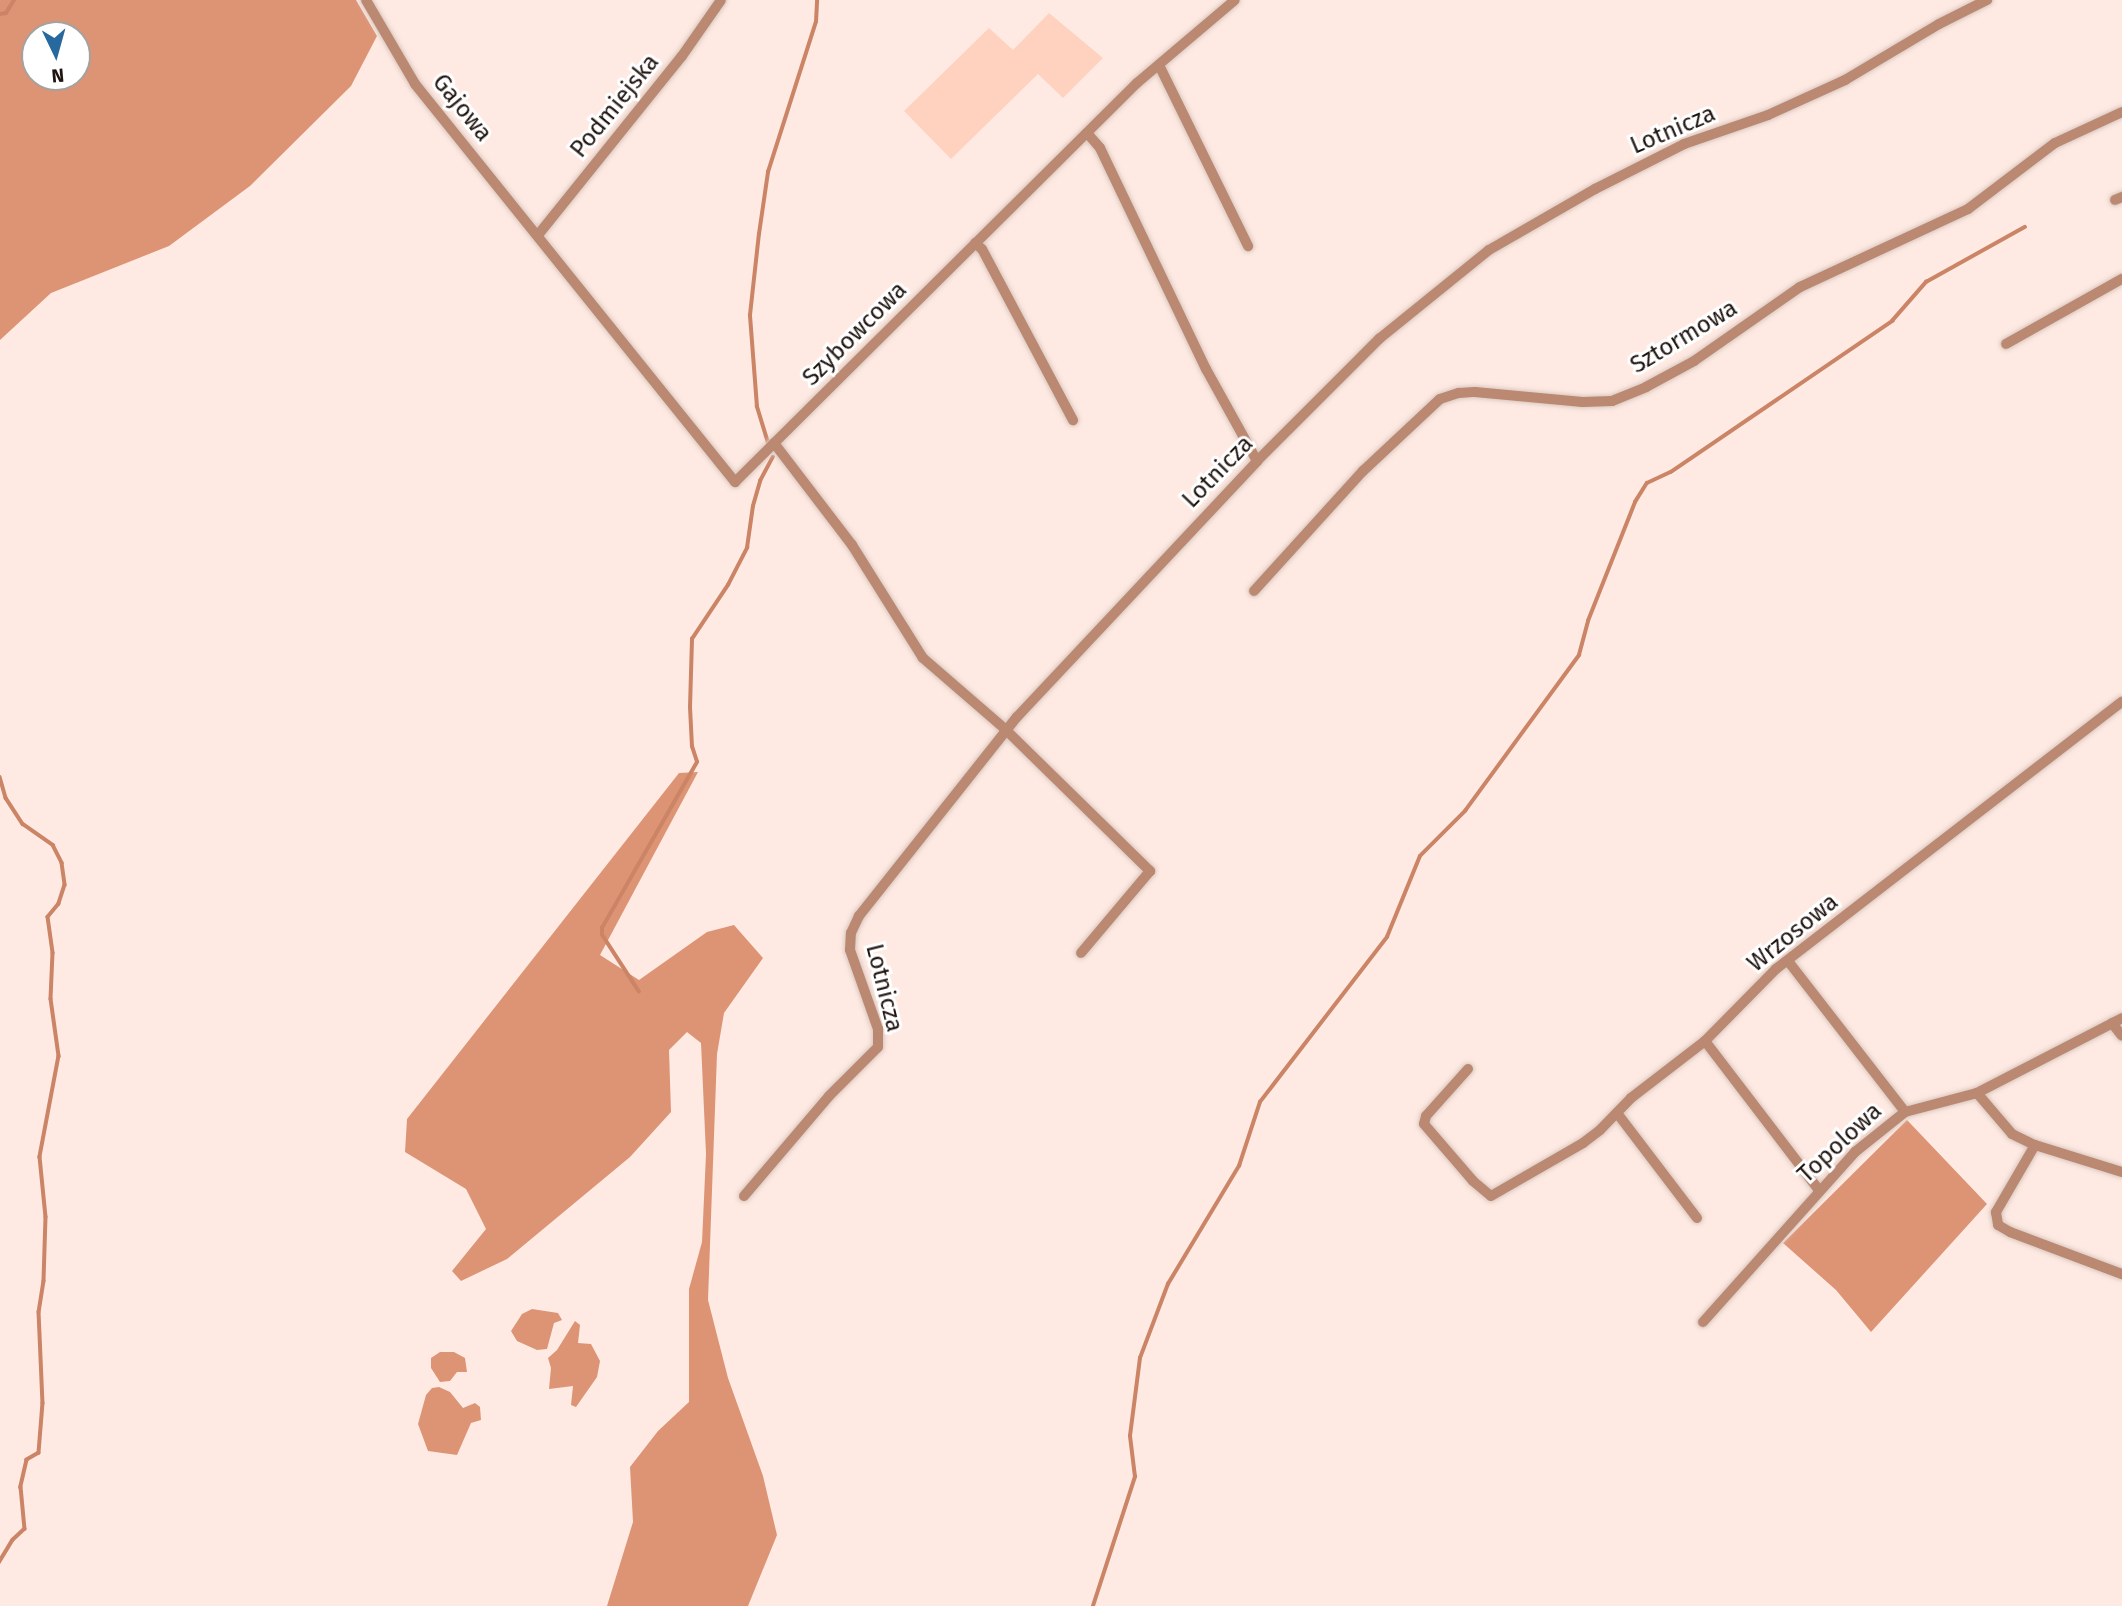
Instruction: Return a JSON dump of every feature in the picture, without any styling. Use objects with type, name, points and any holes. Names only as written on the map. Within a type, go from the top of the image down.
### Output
[{"type":"street","name":"Gajowa","points":[[366,0],[415,84],[538,235]]},
{"type":"street","name":"Podmiejska","points":[[538,235],[682,56],[721,0]]},
{"type":"street","name":"Szybowcowa","points":[[538,235],[735,482],[1087,133],[1159,65],[1236,0]]},
{"type":"street","name":"Lotnicza","points":[[744,1196],[829,1096],[878,1047],[878,1029],[850,950],[851,933],[876,894],[1006,730],[1114,611],[1257,461],[1379,339],[1489,250],[1595,189],[1684,144],[1768,115],[1845,80],[1939,24],[1987,0]]},
{"type":"street","points":[[1159,65],[1248,246]]},
{"type":"street","name":"Sztormowa","points":[[1254,592],[1363,471],[1440,399],[1459,393],[1475,392],[1583,402],[1612,401],[1646,387],[1694,361],[1800,287],[1968,209],[2055,143],[2122,112]]},
{"type":"street","points":[[1087,133],[1100,148],[1206,369],[1257,461]]},
{"type":"street","points":[[975,243],[982,249],[1073,420]]},
{"type":"street","points":[[2006,344],[2122,279]]},
{"type":"street","points":[[774,443],[852,545],[923,657],[1006,730],[1150,871],[1081,953]]},
{"type":"street","name":"Wrzosowa","points":[[1468,1069],[1426,1116],[1424,1124],[1473,1181],[1491,1196],[1583,1143],[1631,1098],[1705,1041],[1776,969],[2122,702]]},
{"type":"street","points":[[1788,961],[1905,1112]]},
{"type":"street","points":[[2117,1021],[2122,1036]]},
{"type":"street","name":"Topolowa","points":[[1703,1322],[1855,1152],[1905,1112],[1977,1093],[2117,1021]]},
{"type":"street","points":[[1705,1041],[1819,1190]]},
{"type":"street","points":[[1977,1093],[2012,1134],[2035,1145],[2122,1172]]},
{"type":"street","points":[[1617,1113],[1697,1218]]},
{"type":"street","points":[[2035,1145],[1996,1212],[1998,1225],[2010,1233],[2122,1274]]},
{"type":"shaded area","points":[[0,0],[356,0],[377,36],[351,86],[250,186],[169,246],[51,293],[0,340]]},
{"type":"shaded area","points":[[1049,13],[1103,58],[1063,98],[1038,74],[951,159],[904,111],[989,28],[1013,50]]},
{"type":"shaded area","points":[[698,772],[600,955],[639,980],[707,932],[734,925],[763,958],[724,1013],[717,1054],[708,1300],[728,1378],[763,1476],[777,1535],[748,1606],[607,1606],[633,1522],[630,1467],[658,1431],[689,1402],[689,1289],[702,1242],[706,1154],[701,1043],[687,1032],[669,1050],[671,1112],[630,1157],[507,1259],[461,1281],[452,1271],[486,1229],[466,1189],[405,1152],[407,1119],[679,773]]},
{"type":"shaded area","points":[[1907,1120],[1987,1204],[1871,1332],[1836,1290],[1783,1243]]},
{"type":"shaded area","points":[[532,1309],[558,1313],[562,1320],[554,1323],[547,1349],[537,1350],[517,1341],[511,1331],[522,1314]]},
{"type":"shaded area","points":[[575,1321],[580,1325],[578,1343],[591,1344],[600,1361],[597,1377],[576,1407],[571,1405],[573,1386],[549,1389],[551,1368],[548,1358],[557,1350]]},
{"type":"shaded area","points":[[440,1352],[454,1352],[465,1358],[467,1372],[457,1372],[450,1381],[440,1382],[431,1368],[431,1358]]},
{"type":"shaded area","points":[[439,1387],[450,1392],[463,1408],[475,1403],[480,1407],[481,1420],[471,1423],[457,1455],[428,1451],[418,1424],[426,1395],[432,1388]]},
{"type":"waterway","points":[[0,14],[6,13],[14,0]]},
{"type":"waterway","points":[[768,443],[757,407],[750,315],[768,172],[816,22],[817,0]]},
{"type":"waterway","points":[[1093,1606],[1135,1477],[1130,1436],[1140,1358],[1168,1284],[1239,1166],[1260,1102],[1387,937],[1420,856],[1465,811],[1579,655],[1588,621],[1635,502],[1647,483],[1671,472],[1892,321],[1926,282],[2025,227]]},
{"type":"waterway","points":[[639,992],[602,935],[602,928],[697,762],[692,747],[690,707],[692,639],[728,585],[747,548],[753,506],[760,481],[773,457]]},
{"type":"waterway","points":[[0,777],[6,798],[23,824],[53,845],[62,863],[65,885],[59,904],[48,917],[53,953],[51,999],[59,1056],[40,1157],[46,1217],[44,1281],[39,1312],[43,1403],[39,1453],[27,1460],[21,1487],[25,1529],[13,1540],[0,1562]]}]
